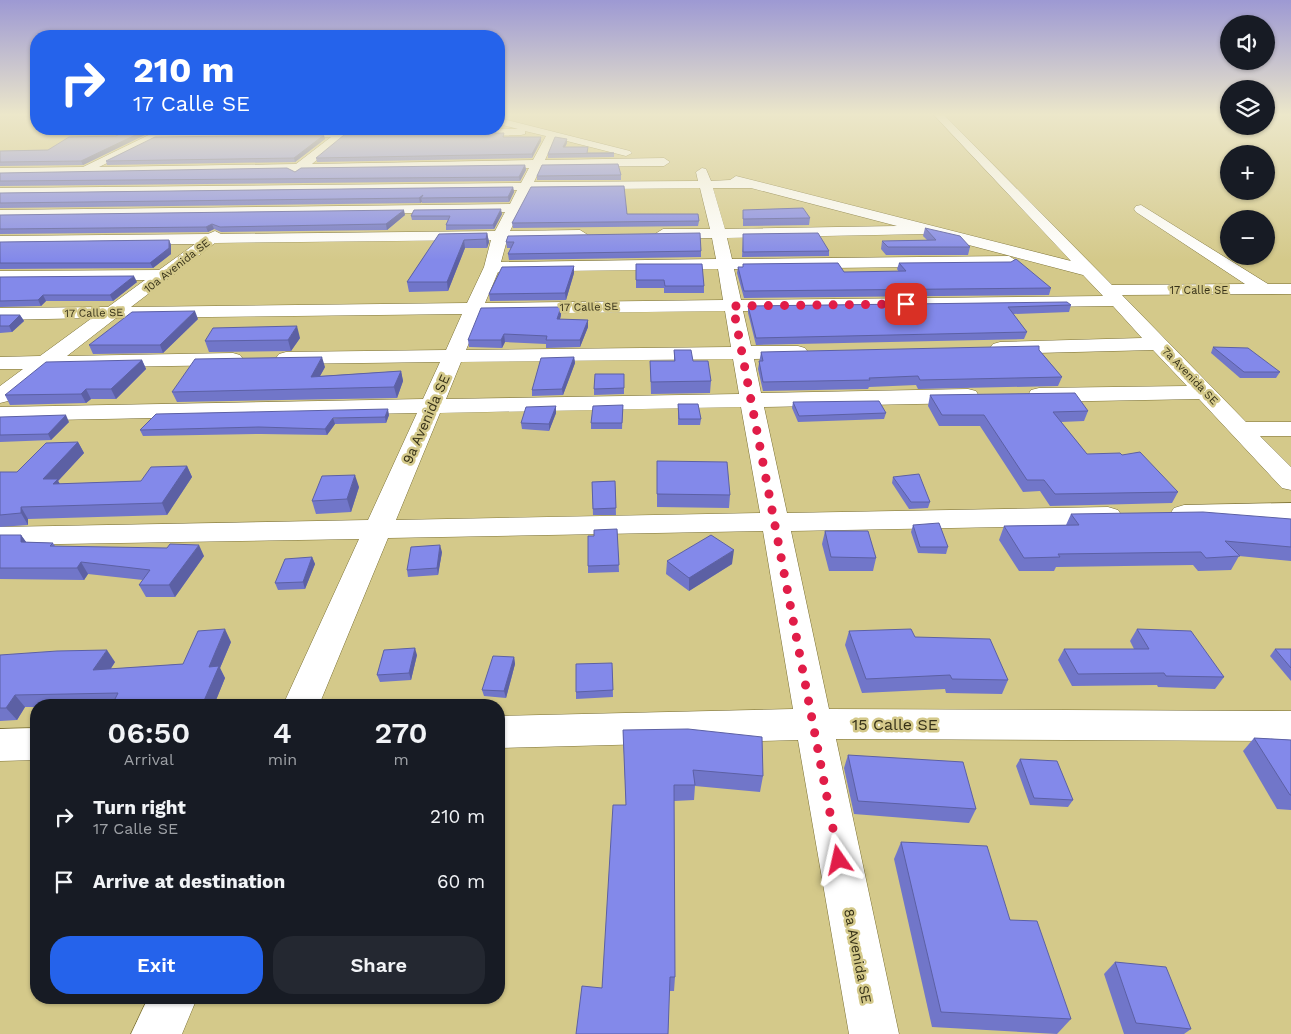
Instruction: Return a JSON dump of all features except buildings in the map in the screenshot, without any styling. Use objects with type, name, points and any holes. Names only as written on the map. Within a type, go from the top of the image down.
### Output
[{"type":"street","points":[[0,209],[96,163]]},
{"type":"street","name":"10a Avenida SE","points":[[0,396],[165,275],[305,163]]},
{"type":"street","points":[[0,172],[299,168],[351,163]]},
{"type":"street","name":"9a Avenida SE","points":[[304,699],[492,267],[500,236],[513,208],[526,187],[535,163]]},
{"type":"street","points":[[643,163],[753,184],[924,230],[1088,271]]},
{"type":"street","points":[[661,163],[688,171]]},
{"type":"street","name":"7a Avenida SE","points":[[985,163],[1291,482]]},
{"type":"street","points":[[0,192],[526,187],[688,171]]},
{"type":"street","name":"8a Avenida SE","points":[[688,171],[719,233],[812,724],[874,1034]]},
{"type":"street","points":[[0,214],[513,208]]},
{"type":"street","points":[[1141,209],[1291,305]]},
{"type":"street","points":[[0,242],[223,230],[500,236],[600,235]]},
{"type":"street","points":[[650,234],[924,230]]},
{"type":"street","points":[[492,267],[1048,260]]},
{"type":"street","points":[[0,276],[165,275]]},
{"type":"street","name":"17 Calle SE","points":[[0,314],[733,306],[1113,296],[1291,289]]},
{"type":"street","points":[[980,348],[1159,344]]},
{"type":"street","points":[[0,362],[822,352]]},
{"type":"street","points":[[1018,395],[1205,392]]},
{"type":"street","points":[[0,414],[988,396]]},
{"type":"street","points":[[1240,429],[1291,429]]},
{"type":"street","points":[[1162,514],[1291,512]]},
{"type":"street","points":[[0,536],[1132,515]]},
{"type":"street","name":"15 Calle SE","points":[[505,732],[812,724],[1291,726]]},
{"type":"street","points":[[0,745],[30,744]]},
{"type":"street","points":[[156,1034],[169,1004]]},
{"type":"route","points":[[839,860],[733,306],[906,304]]}]
